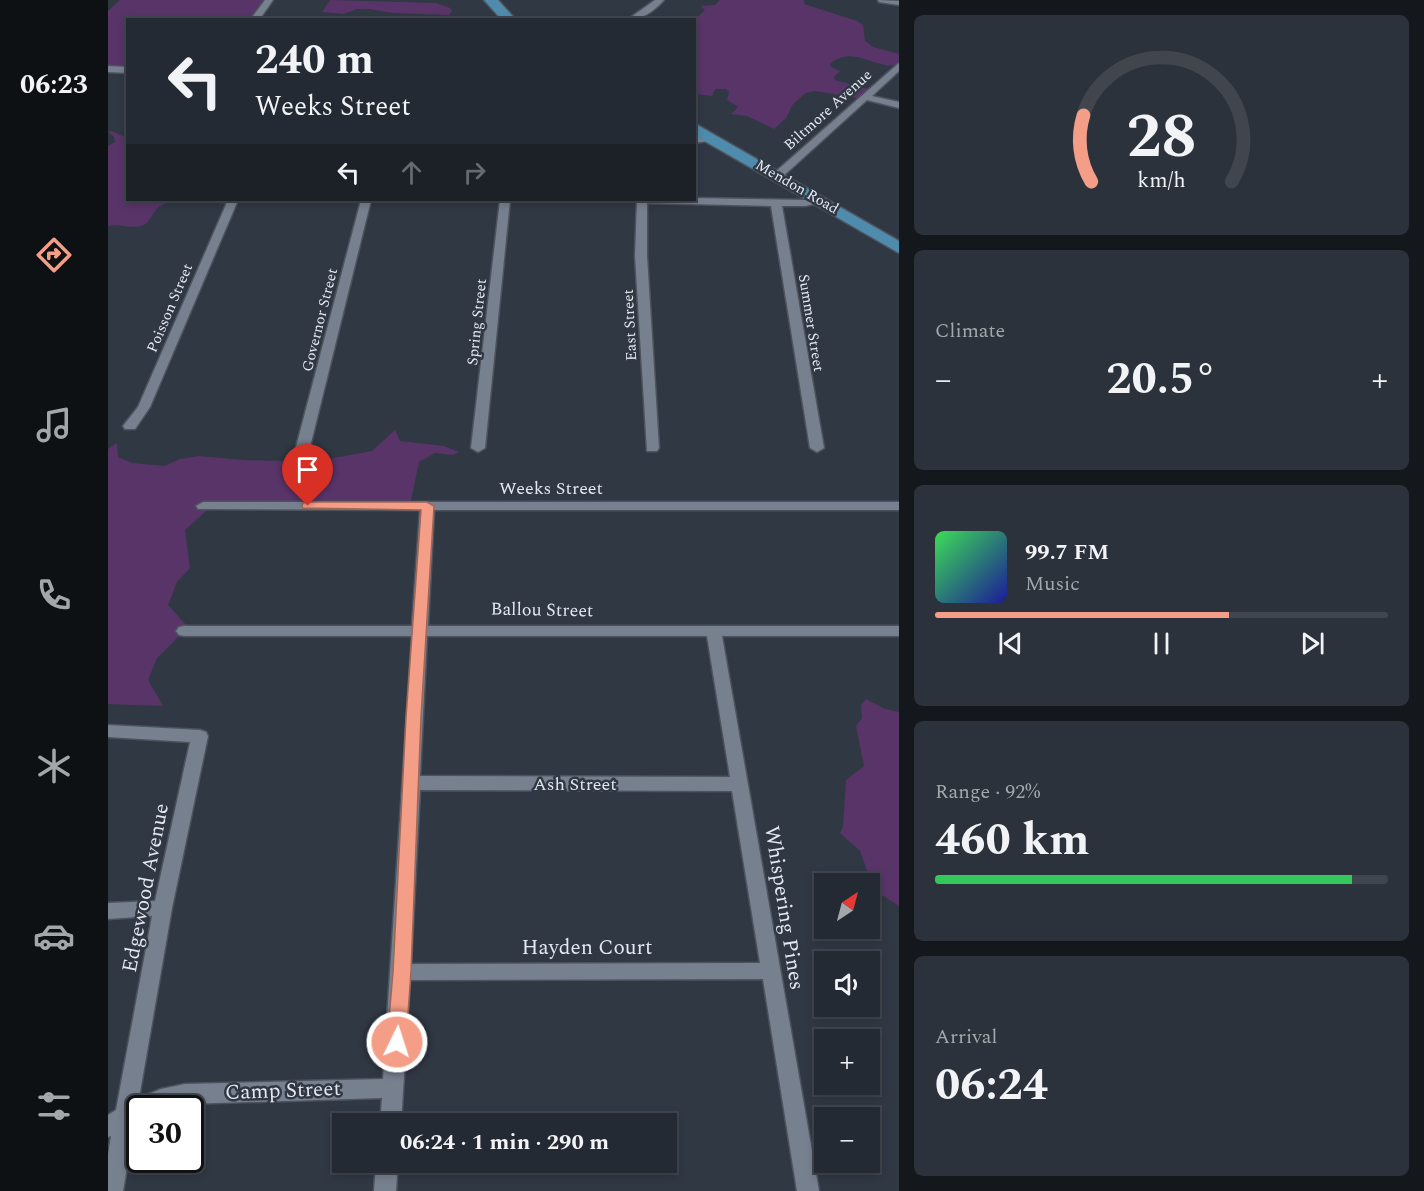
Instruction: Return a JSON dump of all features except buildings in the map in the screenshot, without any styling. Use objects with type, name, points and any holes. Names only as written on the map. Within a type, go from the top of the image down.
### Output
[{"type":"main road","points":[[491,0],[508,18]]},
{"type":"main road","name":"Mendon Road","points":[[696,129],[899,248]]},
{"type":"street","points":[[256,18],[269,0]]},
{"type":"street","points":[[635,18],[660,0]]},
{"type":"street","points":[[882,0],[899,3]]},
{"type":"street","name":"Biltmore Avenue","points":[[777,176],[899,66]]},
{"type":"street","points":[[108,69],[126,70]]},
{"type":"street","points":[[865,97],[899,105]]},
{"type":"street","points":[[696,140],[712,138]]},
{"type":"street","points":[[688,201],[805,203],[819,200]]},
{"type":"street","name":"Poisson Street","points":[[130,426],[144,407],[233,201]]},
{"type":"street","name":"Governor Street","points":[[303,447],[366,201]]},
{"type":"street","name":"Spring Street","points":[[478,448],[505,201]]},
{"type":"street","name":"East Street","points":[[644,201],[641,256],[652,448]]},
{"type":"street","name":"Summer Street","points":[[776,203],[817,448]]},
{"type":"street","name":"Weeks Street","points":[[203,506],[899,506]]},
{"type":"street","points":[[391,1113],[402,972],[418,630],[427,506]]},
{"type":"street","name":"Ballou Street","points":[[184,631],[899,631]]},
{"type":"street","name":"Whispering Pines","points":[[714,632],[808,1191]]},
{"type":"street","name":"Edgewood Avenue","points":[[108,731],[200,736],[163,908],[137,1095]]},
{"type":"street","name":"Ash Street","points":[[410,783],[740,784]]},
{"type":"street","points":[[108,911],[163,908]]},
{"type":"street","name":"Hayden Court","points":[[402,972],[771,971]]},
{"type":"street","name":"Camp Street","points":[[180,1095],[393,1088]]},
{"type":"street","name":"Camp Street","points":[[108,1127],[126,1116]]},
{"type":"street","name":"Edgewood Avenue","points":[[112,1191],[126,1142]]},
{"type":"street","points":[[385,1191],[386,1173]]},
{"type":"shaded area","points":[[120,0],[265,0],[251,18],[126,18],[126,62],[117,71],[108,71],[108,11]]},
{"type":"shaded area","points":[[330,0],[436,3],[452,11],[449,15],[392,13],[370,9],[357,9],[344,14],[322,12]]},
{"type":"shaded area","points":[[720,0],[804,0],[804,4],[863,25],[865,41],[873,47],[899,54],[899,65],[890,66],[847,56],[839,59],[830,64],[831,67],[840,71],[834,77],[835,80],[872,90],[862,99],[815,91],[806,93],[793,104],[786,118],[774,129],[747,116],[731,114],[738,107],[727,100],[729,92],[726,89],[715,89],[712,96],[696,94],[696,18],[705,10],[701,6],[715,5]]},
{"type":"shaded area","points":[[112,131],[126,138],[126,201],[174,201],[160,206],[144,225],[137,227],[108,226],[108,146],[115,142],[114,137],[108,132]]},
{"type":"shaded area","points":[[200,201],[229,201],[226,204]]},
{"type":"shaded area","points":[[395,430],[400,441],[444,446],[459,452],[453,455],[435,453],[419,462],[410,505],[214,504],[185,530],[190,568],[177,582],[168,605],[188,627],[157,658],[148,680],[163,706],[108,704],[108,449],[117,443],[118,457],[132,463],[165,466],[180,459],[199,456],[313,462],[372,451]]},
{"type":"shaded area","points":[[866,699],[885,709],[899,712],[899,906],[880,894],[880,873],[868,873],[860,851],[840,833],[843,827],[846,780],[864,766],[856,726],[862,718],[861,705]]},
{"type":"route","points":[[308,506],[427,506],[413,717],[397,1042]]}]
